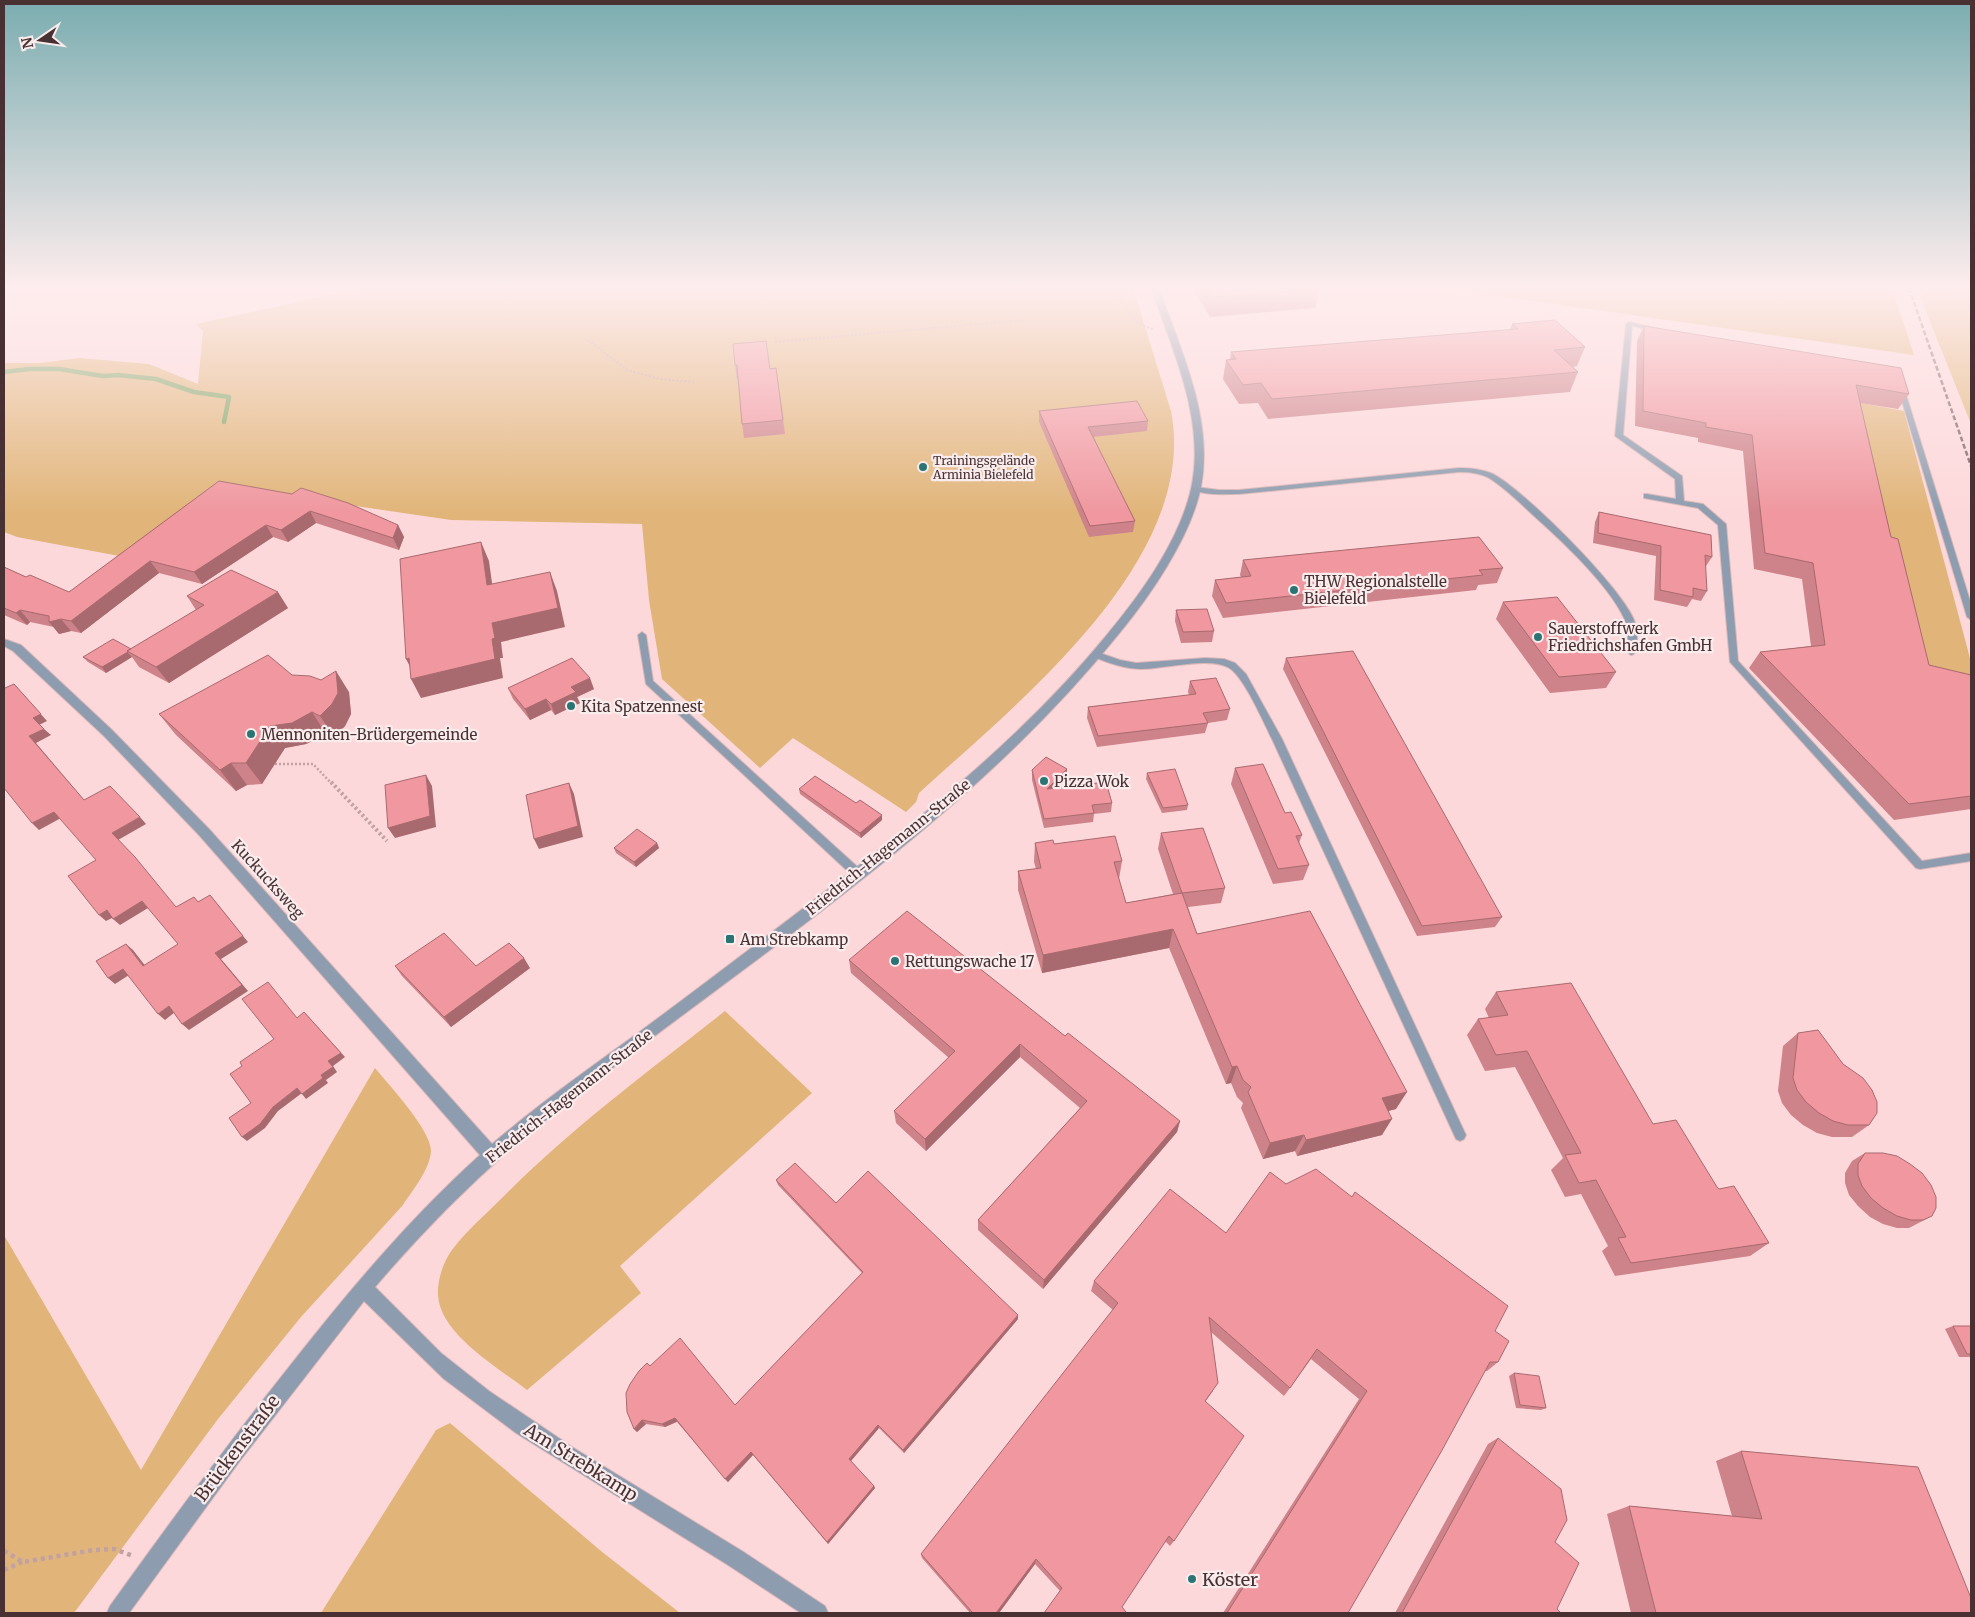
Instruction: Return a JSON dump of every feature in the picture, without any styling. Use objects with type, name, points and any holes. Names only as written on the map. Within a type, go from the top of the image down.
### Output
[{"type":"street","name":"Friedrich-Hagemann-Straße","points":[[363,1287],[446,1197],[491,1155],[545,1110],[858,874],[945,803],[1043,713],[1097,655],[1148,590],[1179,534],[1196,489],[1198,432],[1193,403],[1180,363]]},
{"type":"street","name":"Kuckucksweg","points":[[4,642],[17,648],[102,726],[204,832],[491,1155]]},
{"type":"street","name":"Brückenstraße","points":[[117,1613],[244,1438],[363,1287]]},
{"type":"street","name":"Am Strebkamp","points":[[363,1287],[425,1350],[481,1398],[562,1452],[763,1574],[818,1613]]},
{"type":"lane","points":[[1625,363],[1619,436],[1679,478],[1680,502]]},
{"type":"lane","points":[[1898,378],[1971,617]]},
{"type":"lane","points":[[1196,489],[1239,492],[1459,470],[1483,472],[1494,478],[1532,510],[1610,590],[1629,617],[1634,637],[1631,652]]},
{"type":"lane","points":[[1647,496],[1700,506],[1722,524],[1734,662],[1920,864],[1971,857]]},
{"type":"lane","points":[[642,635],[649,682],[858,874]]},
{"type":"lane","points":[[1097,655],[1118,663],[1140,666],[1208,661],[1226,662],[1235,667],[1243,676],[1276,739],[1460,1135]]},
{"type":"path","points":[[618,363],[627,370],[660,380],[694,382]]},
{"type":"path","points":[[275,764],[313,764],[387,841]]},
{"type":"path","points":[[4,1570],[23,1562],[94,1550],[114,1549],[152,1564]]},
{"type":"path","points":[[4,1551],[23,1562]]},
{"type":"shaded area","points":[[4,363],[149,364],[198,384],[200,363],[1156,363],[1171,411],[1172,467],[1157,521],[1130,574],[1092,624],[1049,672],[1003,717],[919,793],[916,802],[906,812],[793,738],[760,768],[662,679],[649,600],[642,524],[451,520],[226,487],[130,558],[17,537],[4,532]]},
{"type":"shaded area","points":[[1947,363],[1971,363],[1971,424]]},
{"type":"shaded area","points":[[1845,400],[1904,411],[1971,662],[1971,695],[1915,682]]},
{"type":"shaded area","points":[[725,1011],[812,1093],[620,1266],[641,1293],[527,1390],[487,1361],[460,1337],[449,1324],[438,1296],[441,1272],[446,1260],[457,1243],[469,1230],[555,1148],[610,1101]]},
{"type":"shaded area","points":[[375,1068],[417,1120],[429,1142],[431,1151],[428,1165],[403,1205],[301,1317],[218,1419],[74,1613],[4,1613],[4,1235],[141,1470]]},
{"type":"shaded area","points":[[450,1423],[601,1551],[680,1613],[321,1613],[436,1430]]},
{"type":"building","points":[[735,363],[769,363],[770,369],[776,368],[783,420],[742,424],[737,365]]},
{"type":"building","points":[[1228,363],[1569,363],[1578,372],[1272,399],[1261,383],[1243,385]]},
{"type":"building","points":[[1644,363],[1873,363],[1901,368],[1909,394],[1856,385],[1891,537],[1898,539],[1929,665],[1971,675],[1971,796],[1909,804],[1760,652],[1825,645],[1813,563],[1765,553],[1752,435],[1706,427],[1706,423],[1643,411]]},
{"type":"building","points":[[1137,401],[1148,421],[1088,427],[1135,521],[1090,526],[1039,411]]},
{"type":"building","points":[[219,481],[292,494],[301,488],[348,503],[398,525],[393,538],[310,511],[281,530],[266,525],[194,572],[150,561],[71,621],[61,619],[49,622],[49,616],[20,610],[16,613],[4,608],[4,567],[26,577],[30,575],[69,592]]},
{"type":"building","points":[[1599,512],[1711,535],[1712,557],[1705,555],[1707,591],[1693,588],[1693,597],[1660,590],[1661,546],[1598,533]]},
{"type":"building","points":[[1479,537],[1503,568],[1479,570],[1483,575],[1226,603],[1215,580],[1251,576],[1243,560]]},
{"type":"building","points":[[481,542],[487,585],[550,572],[558,608],[492,623],[495,638],[492,639],[495,659],[411,679],[409,658],[406,659],[400,559]]},
{"type":"building","points":[[231,570],[278,592],[156,667],[127,651],[204,605],[187,596]]},
{"type":"building","points":[[1557,597],[1616,672],[1559,677],[1503,602]]},
{"type":"building","points":[[1207,609],[1214,631],[1183,632],[1176,610]]},
{"type":"building","points":[[113,639],[131,649],[102,667],[83,657]]},
{"type":"building","points":[[1353,651],[1502,917],[1422,926],[1286,658]]},
{"type":"building","points":[[268,655],[292,675],[310,676],[321,680],[336,671],[338,693],[332,704],[320,716],[312,712],[292,723],[270,726],[246,763],[231,763],[220,770],[159,714]]},
{"type":"building","points":[[572,658],[590,678],[571,687],[576,692],[551,704],[546,699],[525,709],[508,688]]},
{"type":"building","points":[[1216,678],[1230,709],[1203,713],[1208,723],[1098,736],[1088,707],[1196,694],[1190,681]]},
{"type":"building","points":[[14,684],[41,714],[33,718],[44,729],[29,736],[84,800],[110,786],[140,817],[112,833],[135,857],[176,907],[194,897],[198,902],[210,895],[243,936],[215,953],[242,985],[182,1024],[169,1006],[158,1014],[123,969],[108,978],[96,961],[126,944],[143,966],[178,944],[142,901],[113,919],[107,910],[99,915],[68,876],[96,860],[54,812],[32,823],[4,788],[4,687]]},
{"type":"building","points":[[1046,757],[1067,769],[1047,789],[1106,782],[1112,803],[1092,805],[1094,813],[1044,819],[1032,770]]},
{"type":"building","points":[[1263,764],[1285,813],[1291,812],[1302,835],[1296,836],[1309,865],[1278,869],[1235,768]]},
{"type":"building","points":[[1175,769],[1188,805],[1163,808],[1147,773]]},
{"type":"building","points":[[426,775],[430,816],[388,828],[385,785]]},
{"type":"building","points":[[815,776],[856,803],[860,800],[882,815],[860,833],[799,789]]},
{"type":"building","points":[[569,783],[578,826],[534,839],[526,795]]},
{"type":"building","points":[[1203,828],[1225,888],[1182,893],[1161,833]]},
{"type":"building","points":[[637,829],[657,843],[634,862],[614,848]]},
{"type":"building","points":[[1115,836],[1122,861],[1114,862],[1126,903],[1182,893],[1197,934],[1310,911],[1407,1092],[1382,1098],[1392,1119],[1306,1140],[1304,1135],[1270,1143],[1248,1092],[1251,1087],[1243,1080],[1237,1066],[1232,1067],[1173,929],[1043,955],[1018,871],[1041,868],[1035,843],[1053,840],[1054,844]]},
{"type":"building","points":[[907,911],[1065,1036],[1068,1033],[1180,1121],[1044,1280],[978,1220],[1087,1101],[1020,1044],[925,1139],[894,1111],[955,1051],[849,960]]},
{"type":"building","points":[[444,933],[476,966],[509,943],[524,958],[444,1017],[395,966]]},
{"type":"building","points":[[268,982],[297,1018],[304,1012],[341,1053],[328,1061],[333,1067],[321,1075],[323,1078],[302,1094],[297,1088],[273,1107],[260,1124],[242,1137],[229,1118],[251,1103],[230,1074],[242,1066],[240,1062],[274,1039],[242,999]]},
{"type":"building","points":[[1571,983],[1653,1124],[1676,1120],[1717,1187],[1719,1189],[1734,1186],[1769,1243],[1631,1263],[1618,1238],[1626,1237],[1596,1180],[1579,1183],[1565,1155],[1581,1153],[1527,1051],[1496,1055],[1478,1019],[1508,1015],[1496,992]]},
{"type":"building","points":[[1818,1030],[1843,1064],[1863,1078],[1872,1090],[1877,1102],[1877,1113],[1869,1125],[1848,1125],[1833,1121],[1819,1113],[1806,1102],[1797,1090],[1793,1078],[1798,1033]]},
{"type":"building","points":[[1865,1153],[1883,1153],[1897,1156],[1922,1173],[1931,1185],[1936,1197],[1936,1208],[1932,1216],[1923,1220],[1911,1220],[1897,1216],[1871,1198],[1862,1186],[1858,1175],[1858,1164]]},
{"type":"building","points":[[795,1163],[836,1203],[868,1171],[1018,1315],[903,1450],[878,1425],[849,1459],[874,1486],[827,1542],[751,1452],[725,1479],[675,1418],[662,1424],[642,1420],[634,1429],[627,1412],[626,1393],[639,1371],[647,1363],[650,1366],[680,1338],[735,1405],[863,1272],[776,1180]]},
{"type":"building","points":[[1316,1169],[1352,1197],[1355,1192],[1508,1306],[1495,1331],[1509,1341],[1498,1362],[1490,1362],[1441,1452],[1348,1613],[1227,1613],[1367,1391],[1317,1349],[1290,1388],[1209,1317],[1218,1383],[1205,1401],[1244,1436],[1174,1541],[1169,1536],[1122,1607],[1126,1612],[1044,1613],[1062,1588],[1036,1559],[996,1613],[973,1613],[921,1554],[1118,1303],[1094,1281],[1170,1189],[1226,1233],[1270,1172],[1286,1184]]},
{"type":"building","points":[[1953,1326],[1971,1326],[1971,1354],[1967,1354]]},
{"type":"building","points":[[1514,1373],[1539,1376],[1546,1408],[1520,1405]]},
{"type":"building","points":[[1498,1438],[1561,1489],[1567,1520],[1555,1542],[1579,1563],[1557,1609],[1561,1613],[1402,1613]]},
{"type":"building","points":[[1741,1451],[1918,1467],[1971,1598],[1971,1613],[1656,1613],[1629,1506],[1762,1519]]},
{"type":"waterway","points":[[4,372],[29,369],[59,369],[103,376],[118,375],[156,379],[194,392],[229,397],[224,422]]},
{"type":"railway","points":[[1935,363],[1971,466]]},
{"type":"place","name":"Trainingsgelände Arminia Bielefeld","points":[[923,467]]},
{"type":"place","name":"THW Regionalstelle Bielefeld","points":[[1294,590]]},
{"type":"place","name":"Sauerstoffwerk Friedrichshafen GmbH","points":[[1538,637]]},
{"type":"place","name":"Kita Spatzennest","points":[[571,706]]},
{"type":"place","name":"Mennoniten-Brüdergemeinde","points":[[251,734]]},
{"type":"place","name":"Pizza Wok","points":[[1044,781]]},
{"type":"place","name":"Am Strebkamp","points":[[730,939]]},
{"type":"place","name":"Rettungswache 17","points":[[895,961]]},
{"type":"place","name":"Köster","points":[[1192,1579]]}]
